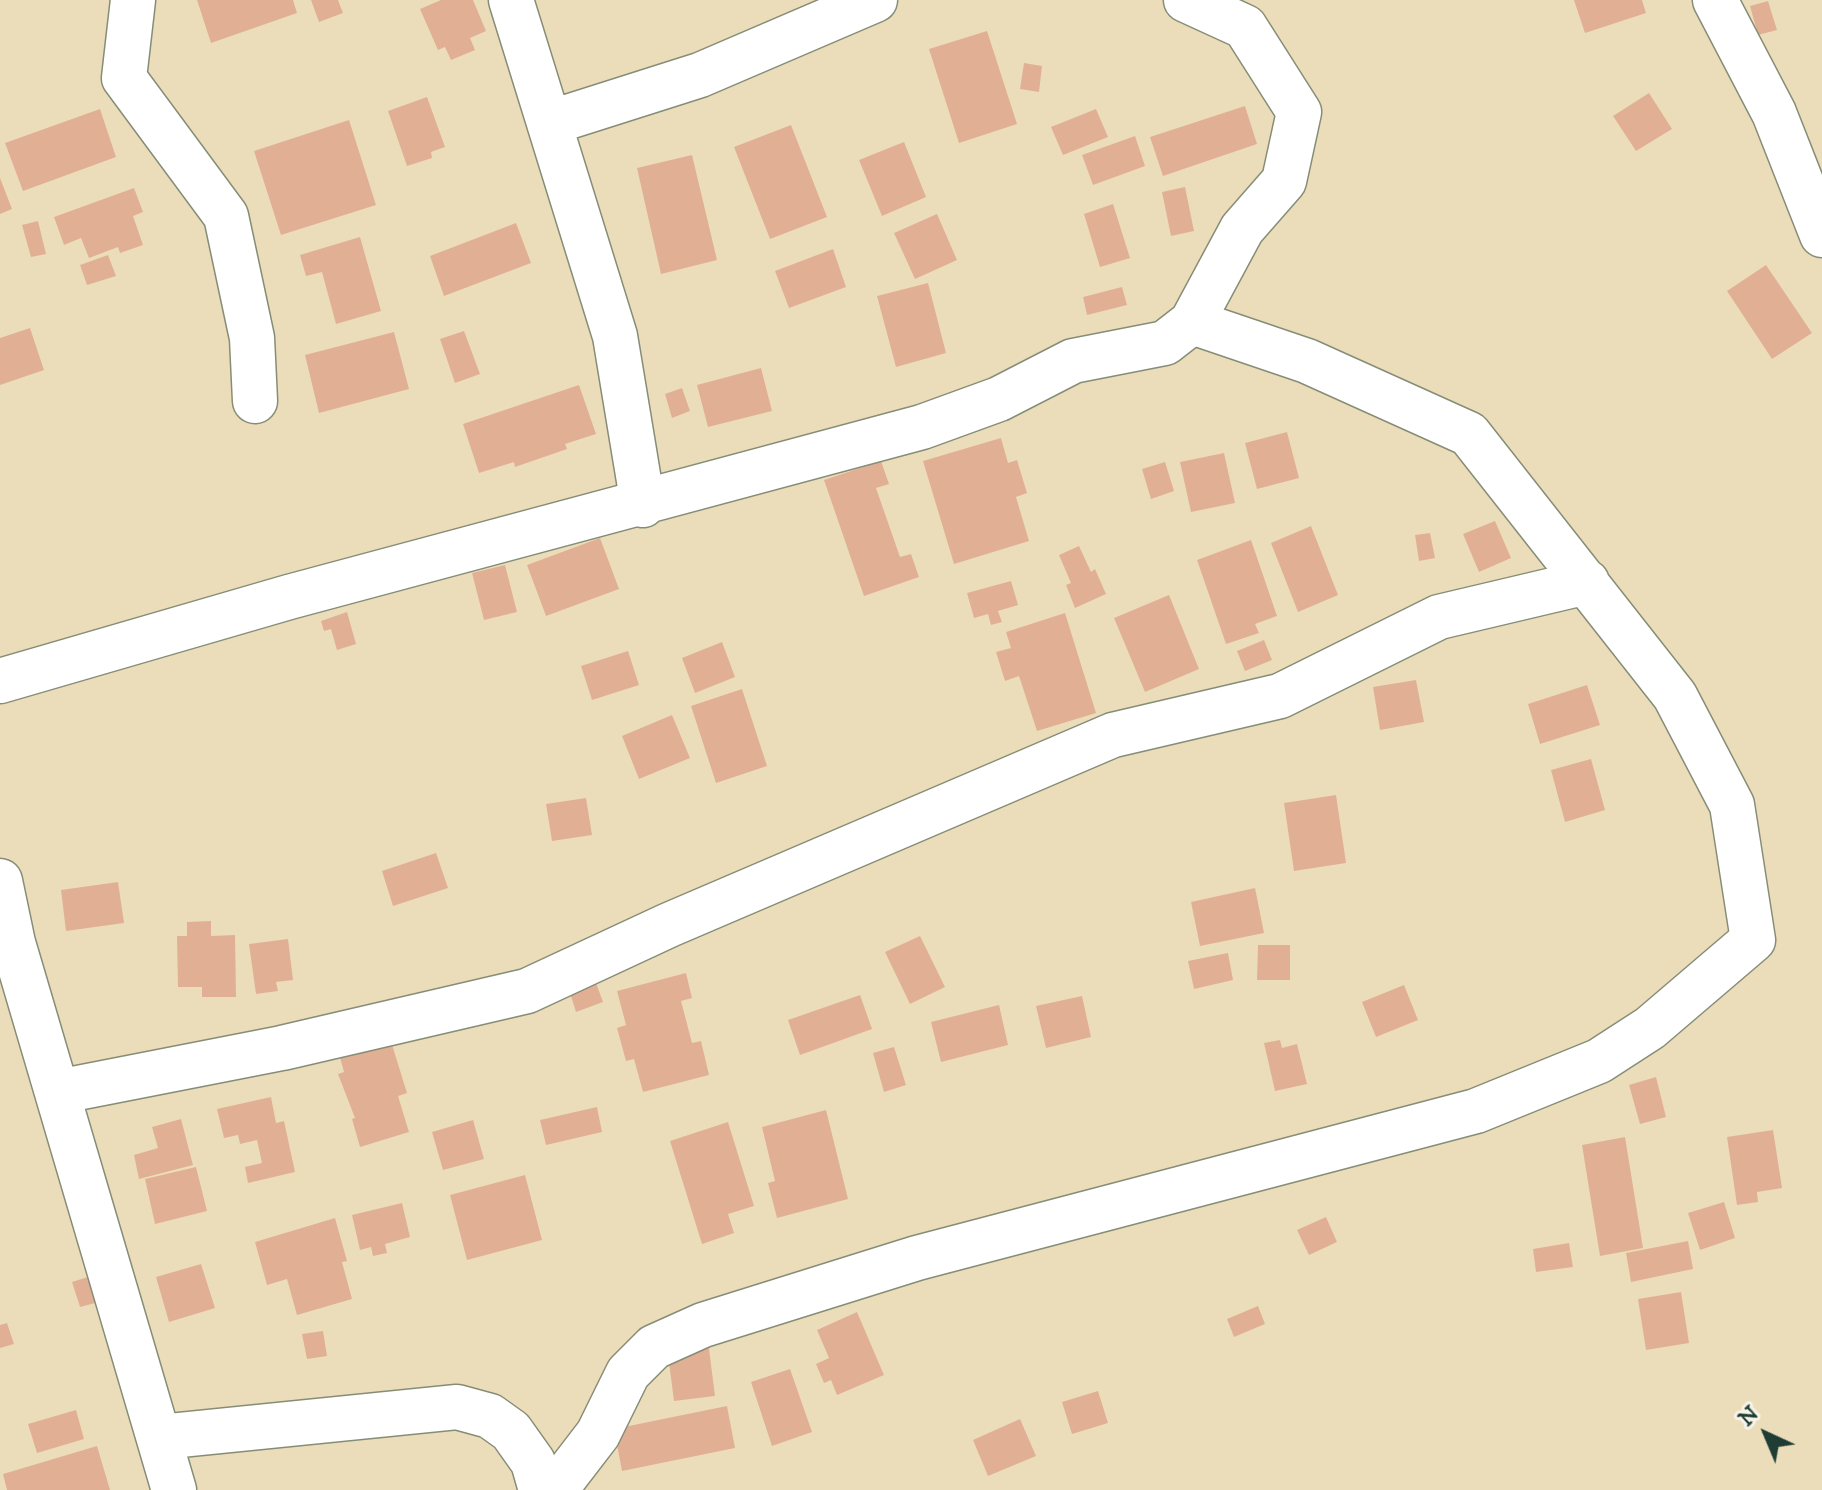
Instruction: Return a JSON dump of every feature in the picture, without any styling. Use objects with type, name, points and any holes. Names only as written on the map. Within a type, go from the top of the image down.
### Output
[{"type":"street","points":[[133,0],[124,78],[226,216],[252,338],[255,401]]},
{"type":"street","points":[[511,0],[615,336],[643,505]]},
{"type":"street","points":[[549,123],[700,75],[875,0]]},
{"type":"street","points":[[0,681],[289,597],[643,505],[922,427],[999,399],[1073,361],[1165,343],[1192,322],[1242,229],[1284,181],[1299,112],[1245,27],[1186,0]]},
{"type":"street","points":[[1715,0],[1774,113],[1808,168],[1822,235]]},
{"type":"street","points":[[555,1490],[598,1434],[628,1373],[654,1347],[703,1325],[917,1258],[1476,1111],[1599,1061],[1650,1028],[1753,940],[1732,805],[1675,696],[1469,434],[1307,361],[1192,322]]},
{"type":"street","points":[[57,1092],[282,1048],[527,991],[669,925],[1113,735],[1280,696],[1439,617],[1587,582]]},
{"type":"street","points":[[0,881],[13,943],[174,1490]]},
{"type":"street","points":[[160,1437],[457,1407],[490,1416],[511,1431],[533,1462],[541,1490]]},
{"type":"building","points":[[197,0],[293,0],[297,13],[211,43]]},
{"type":"building","points":[[311,0],[338,0],[343,13],[319,22]]},
{"type":"building","points":[[441,0],[473,0],[486,31],[470,38],[475,50],[451,60],[445,47],[438,50],[420,9]]},
{"type":"building","points":[[1574,0],[1642,0],[1646,13],[1585,33]]},
{"type":"building","points":[[1768,1],[1777,30],[1758,35],[1750,6]]},
{"type":"building","points":[[987,31],[1017,124],[959,143],[929,49]]},
{"type":"building","points":[[1024,63],[1042,66],[1039,92],[1020,89]]},
{"type":"building","points":[[1649,93],[1672,129],[1636,151],[1613,116]]},
{"type":"building","points":[[427,97],[445,147],[431,152],[432,158],[407,166],[388,111]]},
{"type":"building","points":[[1245,106],[1257,144],[1163,176],[1150,137]]},
{"type":"building","points":[[100,109],[116,157],[23,191],[5,143]]},
{"type":"building","points":[[1096,109],[1108,137],[1063,155],[1051,127]]},
{"type":"building","points":[[349,120],[376,205],[281,235],[254,151]]},
{"type":"building","points":[[791,125],[827,217],[770,239],[734,147]]},
{"type":"building","points":[[1135,136],[1145,166],[1093,185],[1082,155]]},
{"type":"building","points":[[904,142],[926,197],[882,216],[859,160]]},
{"type":"building","points":[[692,155],[717,260],[661,274],[637,168]]},
{"type":"building","points":[[0,178],[12,209],[0,214]]},
{"type":"building","points":[[1185,187],[1194,231],[1171,236],[1162,192]]},
{"type":"building","points":[[134,188],[143,212],[133,216],[143,245],[120,253],[118,247],[89,258],[81,238],[64,245],[54,217]]},
{"type":"building","points":[[1113,204],[1130,258],[1100,267],[1084,214]]},
{"type":"building","points":[[937,214],[957,260],[915,279],[894,233]]},
{"type":"building","points":[[38,221],[46,254],[31,257],[22,225]]},
{"type":"building","points":[[516,223],[531,263],[444,296],[430,256]]},
{"type":"building","points":[[360,237],[381,311],[336,324],[322,272],[306,276],[300,255]]},
{"type":"building","points":[[833,249],[846,287],[789,308],[775,271]]},
{"type":"building","points":[[108,255],[116,276],[87,285],[80,265]]},
{"type":"building","points":[[1766,265],[1812,333],[1772,359],[1727,291]]},
{"type":"building","points":[[928,283],[946,353],[896,367],[877,296]]},
{"type":"building","points":[[1122,287],[1127,305],[1087,315],[1083,297]]},
{"type":"building","points":[[30,328],[44,370],[0,385],[0,338]]},
{"type":"building","points":[[464,331],[480,374],[455,383],[440,339]]},
{"type":"building","points":[[394,332],[409,389],[319,413],[305,355]]},
{"type":"building","points":[[761,368],[772,411],[708,427],[697,385]]},
{"type":"building","points":[[579,385],[596,434],[565,444],[567,449],[515,467],[514,462],[479,473],[463,424]]},
{"type":"building","points":[[682,388],[690,411],[672,418],[665,394]]},
{"type":"building","points":[[1287,432],[1299,478],[1257,489],[1245,443]]},
{"type":"building","points":[[1001,438],[1008,463],[1017,460],[1027,493],[1016,497],[1029,541],[954,564],[923,461]]},
{"type":"building","points":[[1224,453],[1235,503],[1191,512],[1180,462]]},
{"type":"building","points":[[881,461],[889,484],[876,488],[900,557],[911,554],[919,577],[864,596],[824,480]]},
{"type":"building","points":[[1165,462],[1174,491],[1151,499],[1142,469]]},
{"type":"building","points":[[1495,521],[1511,558],[1479,572],[1463,534]]},
{"type":"building","points":[[1311,526],[1338,595],[1298,612],[1271,543]]},
{"type":"building","points":[[1430,533],[1435,558],[1419,561],[1415,535]]},
{"type":"building","points":[[600,538],[619,589],[546,616],[527,565]]},
{"type":"building","points":[[1251,540],[1277,616],[1255,624],[1259,633],[1226,644],[1197,560]]},
{"type":"building","points":[[1079,546],[1091,572],[1095,569],[1106,594],[1075,608],[1066,585],[1071,583],[1059,555]]},
{"type":"building","points":[[505,565],[517,612],[484,620],[472,573]]},
{"type":"building","points":[[1011,581],[1018,605],[998,611],[1002,622],[991,625],[988,614],[974,618],[967,593]]},
{"type":"building","points":[[1169,595],[1199,669],[1145,692],[1114,618]]},
{"type":"building","points":[[347,612],[356,644],[337,650],[331,629],[324,631],[321,621]]},
{"type":"building","points":[[1065,613],[1096,713],[1037,731],[1019,676],[1005,681],[996,652],[1011,648],[1006,632]]},
{"type":"building","points":[[1264,640],[1272,660],[1245,671],[1237,651]]},
{"type":"building","points":[[722,642],[735,677],[695,693],[682,658]]},
{"type":"building","points":[[628,651],[639,685],[592,700],[581,666]]},
{"type":"building","points":[[1416,680],[1424,722],[1380,730],[1373,687]]},
{"type":"building","points":[[1587,685],[1600,725],[1540,744],[1528,704]]},
{"type":"building","points":[[742,689],[767,766],[716,783],[691,706]]},
{"type":"building","points":[[672,715],[690,758],[639,779],[622,736]]},
{"type":"building","points":[[1591,759],[1605,810],[1565,822],[1551,770]]},
{"type":"building","points":[[1336,795],[1346,863],[1294,871],[1284,803]]},
{"type":"building","points":[[586,798],[592,835],[552,841],[546,804]]},
{"type":"building","points":[[436,853],[448,888],[393,906],[382,871]]},
{"type":"building","points":[[118,882],[124,923],[66,931],[61,890]]},
{"type":"building","points":[[1255,888],[1264,933],[1200,946],[1191,902]]},
{"type":"building","points":[[211,921],[211,936],[235,935],[236,997],[202,997],[202,987],[178,987],[177,936],[187,936],[187,922]]},
{"type":"building","points":[[920,936],[945,987],[910,1004],[885,952]]},
{"type":"building","points":[[288,939],[293,980],[276,982],[278,991],[256,994],[249,944]]},
{"type":"building","points":[[1258,945],[1290,945],[1290,980],[1257,980]]},
{"type":"building","points":[[1228,953],[1233,980],[1194,989],[1188,961]]},
{"type":"building","points":[[686,973],[692,998],[681,1001],[692,1043],[701,1041],[709,1075],[643,1092],[634,1059],[626,1061],[617,1028],[626,1025],[617,991]]},
{"type":"building","points":[[596,983],[603,1002],[576,1012],[570,993]]},
{"type":"building","points":[[1404,985],[1418,1020],[1376,1037],[1362,1002]]},
{"type":"building","points":[[860,995],[872,1029],[800,1055],[788,1020]]},
{"type":"building","points":[[1082,996],[1091,1037],[1046,1048],[1036,1006]]},
{"type":"building","points":[[999,1005],[1008,1045],[941,1062],[931,1022]]},
{"type":"building","points":[[389,1035],[407,1093],[398,1096],[409,1132],[360,1147],[352,1119],[355,1118],[338,1074],[344,1072],[338,1050]]},
{"type":"building","points":[[1280,1040],[1282,1048],[1297,1044],[1307,1084],[1275,1091],[1264,1043]]},
{"type":"building","points":[[894,1047],[906,1085],[884,1092],[873,1053]]},
{"type":"building","points":[[1656,1077],[1666,1117],[1640,1124],[1629,1085]]},
{"type":"building","points":[[271,1097],[276,1123],[284,1121],[295,1172],[248,1183],[245,1167],[262,1163],[257,1140],[240,1144],[238,1135],[224,1138],[217,1109]]},
{"type":"building","points":[[597,1107],[602,1132],[546,1145],[540,1120]]},
{"type":"building","points":[[826,1110],[848,1199],[777,1218],[768,1183],[775,1181],[762,1127]]},
{"type":"building","points":[[181,1119],[193,1165],[139,1179],[134,1155],[158,1148],[152,1127]]},
{"type":"building","points":[[473,1120],[484,1159],[443,1170],[432,1132]]},
{"type":"building","points":[[728,1122],[754,1206],[728,1214],[734,1233],[702,1244],[670,1141]]},
{"type":"building","points":[[1773,1130],[1782,1188],[1757,1192],[1758,1202],[1737,1205],[1727,1137]]},
{"type":"building","points":[[1625,1137],[1643,1248],[1600,1256],[1582,1145]]},
{"type":"building","points":[[196,1167],[207,1211],[155,1224],[145,1179]]},
{"type":"building","points":[[525,1175],[542,1240],[467,1260],[450,1195]]},
{"type":"building","points":[[1724,1202],[1735,1238],[1700,1250],[1688,1213]]},
{"type":"building","points":[[402,1203],[410,1237],[385,1244],[387,1253],[373,1256],[371,1247],[360,1250],[352,1215]]},
{"type":"building","points":[[1326,1217],[1337,1242],[1309,1255],[1297,1230]]},
{"type":"building","points":[[335,1218],[347,1261],[342,1262],[352,1299],[297,1315],[287,1279],[267,1285],[255,1242]]},
{"type":"building","points":[[1688,1241],[1693,1269],[1631,1282],[1626,1253]]},
{"type":"building","points":[[1569,1243],[1573,1267],[1536,1272],[1533,1249]]},
{"type":"building","points":[[201,1264],[215,1308],[169,1322],[156,1277]]},
{"type":"building","points":[[91,1276],[99,1302],[80,1307],[72,1282]]},
{"type":"building","points":[[1681,1292],[1689,1343],[1646,1350],[1638,1299]]},
{"type":"building","points":[[1258,1306],[1265,1324],[1234,1337],[1227,1319]]},
{"type":"building","points":[[857,1312],[884,1375],[837,1395],[831,1380],[824,1383],[816,1364],[829,1358],[817,1330]]},
{"type":"building","points":[[7,1323],[14,1344],[0,1348],[0,1325]]},
{"type":"building","points":[[323,1331],[327,1356],[307,1359],[302,1334]]},
{"type":"building","points":[[708,1341],[715,1396],[674,1401],[667,1347]]},
{"type":"building","points":[[790,1369],[812,1432],[772,1446],[751,1382]]},
{"type":"building","points":[[1098,1391],[1108,1423],[1072,1434],[1062,1402]]},
{"type":"building","points":[[727,1406],[735,1448],[622,1471],[614,1429]]},
{"type":"building","points":[[76,1410],[84,1439],[37,1453],[28,1424]]},
{"type":"building","points":[[1020,1419],[1036,1456],[988,1476],[973,1440]]},
{"type":"building","points":[[97,1446],[110,1490],[7,1490],[3,1474]]}]
